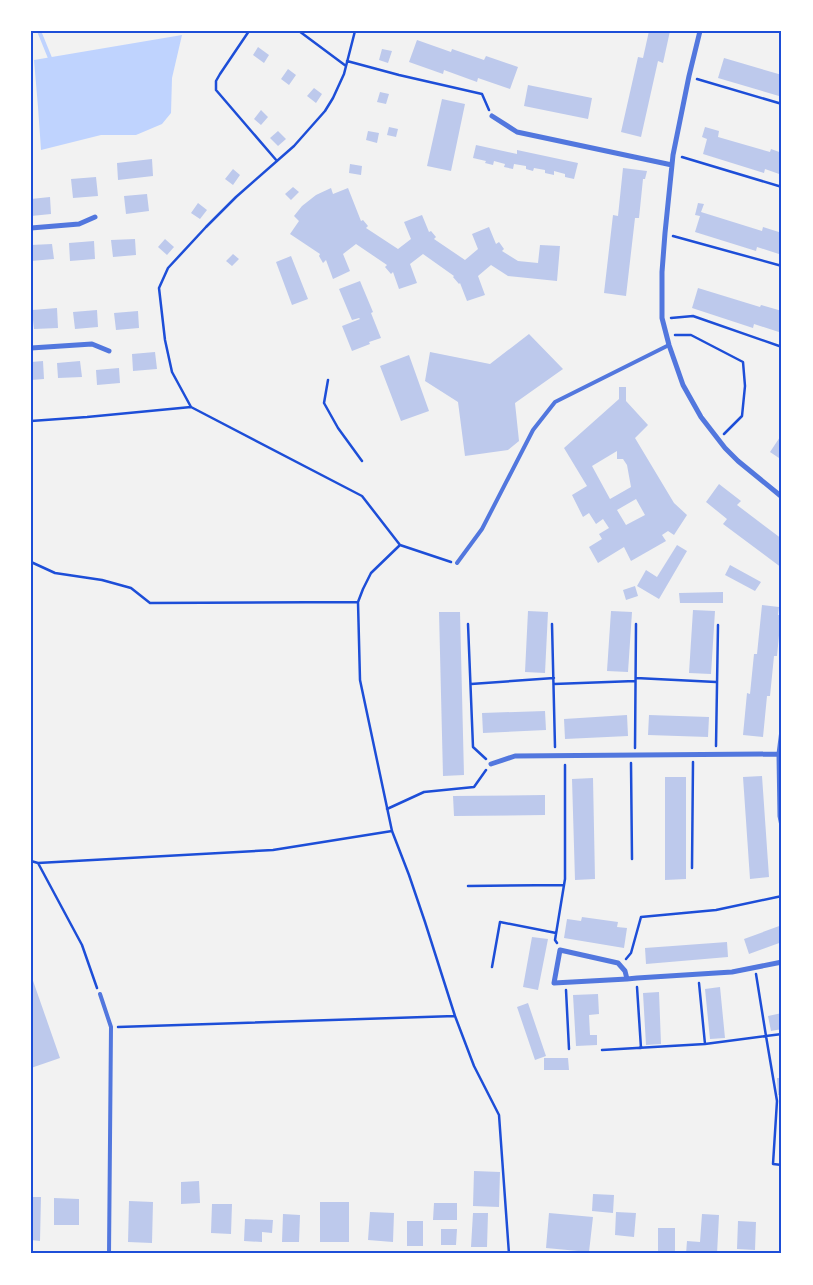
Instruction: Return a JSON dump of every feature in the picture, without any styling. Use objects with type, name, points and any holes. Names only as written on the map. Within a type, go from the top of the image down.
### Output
[{"type":"street","points":[[700,31],[673,155],[662,272],[662,318],[666,336],[683,385],[701,417],[725,448],[738,461],[782,497]]},
{"type":"street","points":[[492,116],[517,132],[672,165]]},
{"type":"street","points":[[31,228],[79,224],[95,217]]},
{"type":"street","points":[[31,348],[92,344],[109,351]]},
{"type":"street","points":[[782,730],[779,754],[780,816],[782,826]]},
{"type":"street","points":[[491,764],[515,756],[779,754]]},
{"type":"street","points":[[627,979],[618,963],[560,950],[554,983],[627,979],[732,972],[782,962]]},
{"type":"lane","points":[[457,563],[482,529],[533,430],[555,402],[669,345]]},
{"type":"lane","points":[[100,994],[111,1027],[109,1254]]},
{"type":"path","points":[[249,31],[216,81],[216,90],[277,161]]},
{"type":"path","points":[[299,31],[346,66]]},
{"type":"path","points":[[355,31],[340,86],[325,110],[308,130],[277,161],[236,197],[168,268],[159,288],[165,340],[172,372],[191,406],[362,496],[400,545],[457,563]]},
{"type":"path","points":[[347,61],[482,94],[492,116]]},
{"type":"path","points":[[689,76],[782,104]]},
{"type":"path","points":[[673,155],[782,187]]},
{"type":"path","points":[[665,233],[782,266]]},
{"type":"path","points":[[662,318],[693,316],[782,347]]},
{"type":"path","points":[[666,336],[691,335],[743,362],[745,386],[742,416],[718,439]]},
{"type":"path","points":[[328,380],[324,403],[338,428],[362,461]]},
{"type":"path","points":[[31,421],[191,406]]},
{"type":"path","points":[[400,545],[371,572],[358,602],[360,680],[392,831],[418,899],[455,1016],[474,1066],[499,1115],[509,1254]]},
{"type":"path","points":[[31,562],[55,573],[102,580],[131,588],[150,603],[358,602]]},
{"type":"path","points":[[387,808],[424,792],[474,787],[491,764],[473,747],[468,624]]},
{"type":"path","points":[[552,624],[555,756]]},
{"type":"path","points":[[632,859],[636,624]]},
{"type":"path","points":[[716,754],[718,625]]},
{"type":"path","points":[[471,684],[554,678]]},
{"type":"path","points":[[554,684],[636,680],[717,682]]},
{"type":"path","points":[[692,868],[693,755]]},
{"type":"path","points":[[560,950],[555,940],[565,879],[565,756]]},
{"type":"path","points":[[31,861],[38,863],[273,850],[392,831]]},
{"type":"path","points":[[38,863],[82,945],[100,994]]},
{"type":"path","points":[[468,886],[564,885]]},
{"type":"path","points":[[620,965],[631,954],[641,916],[716,910],[782,896]]},
{"type":"path","points":[[492,967],[500,922],[556,933]]},
{"type":"path","points":[[756,968],[777,1101],[773,1164],[782,1165]]},
{"type":"path","points":[[698,974],[706,1044]]},
{"type":"path","points":[[637,978],[641,1048]]},
{"type":"path","points":[[566,982],[569,1049]]},
{"type":"path","points":[[111,1027],[455,1016]]},
{"type":"path","points":[[602,1050],[706,1044],[782,1034]]},
{"type":"path","points":[[777,1101],[782,1100]]},
{"type":"water","points":[[182,35],[172,78],[171,113],[162,124],[136,135],[101,135],[41,150],[34,60]]},
{"type":"building","points":[[649,31],[670,31],[663,63],[658,61],[641,137],[621,132],[638,57],[643,58]]},
{"type":"building","points":[[417,40],[451,52],[452,49],[484,60],[486,56],[518,67],[510,89],[478,78],[477,82],[444,70],[443,74],[409,62]]},
{"type":"building","points":[[258,47],[269,55],[264,63],[253,55]]},
{"type":"building","points":[[382,49],[392,51],[388,63],[379,60]]},
{"type":"building","points":[[724,58],[782,75],[782,94],[780,93],[779,96],[718,78]]},
{"type":"building","points":[[288,69],[296,75],[289,85],[281,79]]},
{"type":"building","points":[[528,85],[592,98],[588,119],[524,106]]},
{"type":"building","points":[[314,88],[322,94],[316,103],[307,96]]},
{"type":"building","points":[[380,92],[389,94],[386,104],[377,102]]},
{"type":"building","points":[[442,99],[465,104],[451,171],[427,166]]},
{"type":"building","points":[[261,110],[268,117],[261,125],[254,119]]},
{"type":"building","points":[[389,127],[398,129],[396,137],[387,135]]},
{"type":"building","points":[[705,127],[719,131],[718,137],[770,152],[771,149],[782,153],[782,175],[765,169],[764,173],[703,154],[707,139],[702,137]]},
{"type":"building","points":[[278,131],[286,139],[278,146],[270,138]]},
{"type":"building","points":[[368,131],[379,133],[377,143],[366,140]]},
{"type":"building","points":[[476,145],[517,154],[517,150],[578,163],[574,179],[554,171],[554,175],[545,173],[545,170],[534,168],[533,171],[526,169],[526,166],[514,164],[513,169],[504,167],[505,164],[494,161],[493,165],[485,163],[486,161],[473,158]]},
{"type":"building","points":[[152,159],[153,176],[118,180],[117,163]]},
{"type":"building","points":[[350,164],[362,166],[361,175],[349,173]]},
{"type":"building","points":[[623,168],[647,171],[645,179],[643,179],[639,218],[635,218],[626,296],[604,293],[613,215],[618,216]]},
{"type":"building","points":[[233,169],[240,175],[233,185],[225,179]]},
{"type":"building","points":[[96,177],[98,196],[73,198],[71,179]]},
{"type":"building","points":[[293,187],[299,192],[291,200],[285,194]]},
{"type":"building","points":[[331,188],[333,194],[348,188],[361,221],[363,220],[368,226],[366,228],[398,249],[411,239],[404,222],[422,215],[429,232],[431,231],[436,237],[434,239],[465,260],[478,249],[472,234],[489,227],[496,244],[499,242],[504,249],[502,251],[518,261],[538,263],[540,245],[560,246],[557,281],[508,276],[491,265],[478,276],[485,295],[467,301],[460,283],[454,276],[423,254],[410,264],[417,283],[399,289],[393,272],[391,274],[385,267],[387,265],[356,244],[343,254],[350,271],[333,279],[326,260],[323,263],[319,256],[320,254],[290,234],[299,221],[294,216],[302,206],[316,195]]},
{"type":"building","points":[[147,194],[149,211],[126,214],[124,196]]},
{"type":"building","points":[[50,197],[51,214],[31,216],[31,199]]},
{"type":"building","points":[[198,203],[207,210],[200,219],[191,213]]},
{"type":"building","points":[[698,203],[704,204],[701,212],[762,231],[763,227],[782,233],[782,255],[757,247],[756,251],[695,232],[700,216],[695,215]]},
{"type":"building","points":[[135,239],[136,255],[113,257],[111,240]]},
{"type":"building","points":[[165,239],[174,247],[167,255],[158,247]]},
{"type":"building","points":[[94,241],[95,259],[70,261],[69,243]]},
{"type":"building","points":[[52,244],[54,259],[31,261],[31,245]]},
{"type":"building","points":[[233,254],[239,259],[232,266],[226,261]]},
{"type":"building","points":[[291,256],[308,299],[292,305],[276,262]]},
{"type":"building","points":[[360,281],[381,338],[352,351],[342,326],[360,319],[352,320],[339,289]]},
{"type":"building","points":[[698,288],[760,307],[761,305],[782,311],[782,333],[754,324],[753,328],[692,308]]},
{"type":"building","points":[[57,308],[58,328],[34,329],[32,310]]},
{"type":"building","points":[[97,310],[98,327],[75,329],[73,312]]},
{"type":"building","points":[[138,311],[139,328],[116,330],[114,313]]},
{"type":"building","points":[[529,334],[563,369],[515,403],[519,441],[508,450],[465,456],[458,402],[425,381],[430,352],[490,364]]},
{"type":"building","points":[[155,352],[157,369],[133,371],[132,354]]},
{"type":"building","points":[[409,355],[429,411],[401,421],[380,366]]},
{"type":"building","points":[[43,361],[44,379],[31,380],[31,362]]},
{"type":"building","points":[[80,361],[82,377],[58,378],[57,363]]},
{"type":"building","points":[[119,368],[120,383],[97,385],[96,370]]},
{"type":"building","points":[[619,387],[626,387],[626,401],[648,425],[635,438],[674,503],[687,515],[674,535],[668,531],[662,535],[666,541],[631,561],[624,547],[598,563],[589,547],[602,539],[599,534],[609,528],[603,519],[596,524],[589,513],[583,517],[572,495],[587,486],[564,448],[619,399]],"holes":[[[617,451],[617,459],[623,459],[627,465],[631,487],[610,499],[592,466]],[[636,499],[645,515],[626,525],[617,510]]]},
{"type":"building","points":[[782,434],[782,460],[770,452]]},
{"type":"building","points":[[719,484],[741,501],[737,505],[782,539],[782,568],[723,524],[727,519],[706,502]]},
{"type":"building","points":[[677,545],[687,551],[659,599],[637,586],[646,570],[657,577]]},
{"type":"building","points":[[730,565],[761,582],[755,591],[725,575]]},
{"type":"building","points":[[635,586],[638,596],[626,600],[623,590]]},
{"type":"building","points":[[723,592],[723,603],[680,603],[679,593]]},
{"type":"building","points":[[762,605],[779,607],[778,615],[781,615],[777,656],[774,656],[770,696],[767,696],[763,737],[743,735],[747,693],[750,694],[754,654],[757,654]]},
{"type":"building","points":[[693,610],[715,611],[711,674],[689,673]]},
{"type":"building","points":[[528,611],[548,612],[545,673],[525,672]]},
{"type":"building","points":[[611,611],[632,612],[628,672],[607,671]]},
{"type":"building","points":[[439,612],[460,612],[464,775],[443,776]]},
{"type":"building","points":[[545,711],[546,730],[483,733],[482,713]]},
{"type":"building","points":[[627,715],[628,736],[565,739],[564,719]]},
{"type":"building","points":[[649,715],[709,717],[708,737],[648,735]]},
{"type":"building","points":[[762,776],[769,877],[750,879],[743,777]]},
{"type":"building","points":[[665,777],[686,777],[686,879],[665,880]]},
{"type":"building","points":[[593,778],[595,879],[575,880],[572,779]]},
{"type":"building","points":[[545,795],[545,815],[454,816],[453,796]]},
{"type":"building","points":[[582,917],[618,922],[617,927],[627,928],[624,948],[564,938],[567,919],[581,921]]},
{"type":"building","points":[[782,925],[782,942],[749,954],[744,939]]},
{"type":"building","points":[[532,937],[548,939],[538,990],[523,987]]},
{"type":"building","points":[[727,942],[728,957],[646,964],[645,948]]},
{"type":"building","points":[[31,975],[60,1058],[31,1068]]},
{"type":"building","points":[[720,987],[725,1038],[710,1039],[705,989]]},
{"type":"building","points":[[659,992],[661,1044],[646,1045],[643,993]]},
{"type":"building","points":[[598,994],[599,1014],[589,1015],[590,1035],[597,1035],[597,1045],[576,1046],[573,995]]},
{"type":"building","points":[[528,1003],[546,1056],[535,1060],[517,1007]]},
{"type":"building","points":[[782,1013],[782,1029],[771,1031],[768,1016]]},
{"type":"building","points":[[544,1058],[568,1058],[569,1070],[544,1070]]},
{"type":"building","points":[[777,1078],[782,1078],[782,1095],[778,1095]]},
{"type":"building","points":[[474,1171],[500,1172],[499,1207],[473,1206]]},
{"type":"building","points":[[199,1181],[200,1203],[181,1204],[181,1182]]},
{"type":"building","points":[[593,1194],[614,1195],[613,1213],[592,1211]]},
{"type":"building","points":[[31,1197],[41,1197],[40,1241],[31,1240]]},
{"type":"building","points":[[54,1198],[79,1199],[79,1225],[54,1225]]},
{"type":"building","points":[[129,1201],[153,1202],[152,1243],[128,1242]]},
{"type":"building","points":[[320,1202],[349,1202],[349,1242],[320,1242]]},
{"type":"building","points":[[434,1203],[457,1203],[457,1220],[433,1220]]},
{"type":"building","points":[[212,1204],[232,1204],[231,1234],[211,1233]]},
{"type":"building","points":[[370,1212],[394,1213],[393,1242],[368,1240]]},
{"type":"building","points":[[616,1212],[636,1213],[634,1237],[615,1235]]},
{"type":"building","points":[[473,1213],[488,1213],[487,1247],[471,1247]]},
{"type":"building","points":[[549,1213],[593,1217],[589,1252],[546,1248]]},
{"type":"building","points":[[283,1214],[300,1215],[299,1242],[282,1242]]},
{"type":"building","points":[[702,1214],[719,1215],[717,1254],[686,1254],[687,1241],[700,1242]]},
{"type":"building","points":[[245,1219],[273,1220],[272,1233],[262,1232],[262,1242],[244,1241]]},
{"type":"building","points":[[407,1221],[423,1221],[423,1246],[407,1246]]},
{"type":"building","points":[[738,1221],[756,1222],[755,1250],[737,1249]]},
{"type":"building","points":[[658,1228],[675,1228],[675,1254],[658,1254]]},
{"type":"building","points":[[441,1229],[457,1229],[456,1245],[441,1245]]},
{"type":"waterway","points":[[39,31],[50,58]]}]
